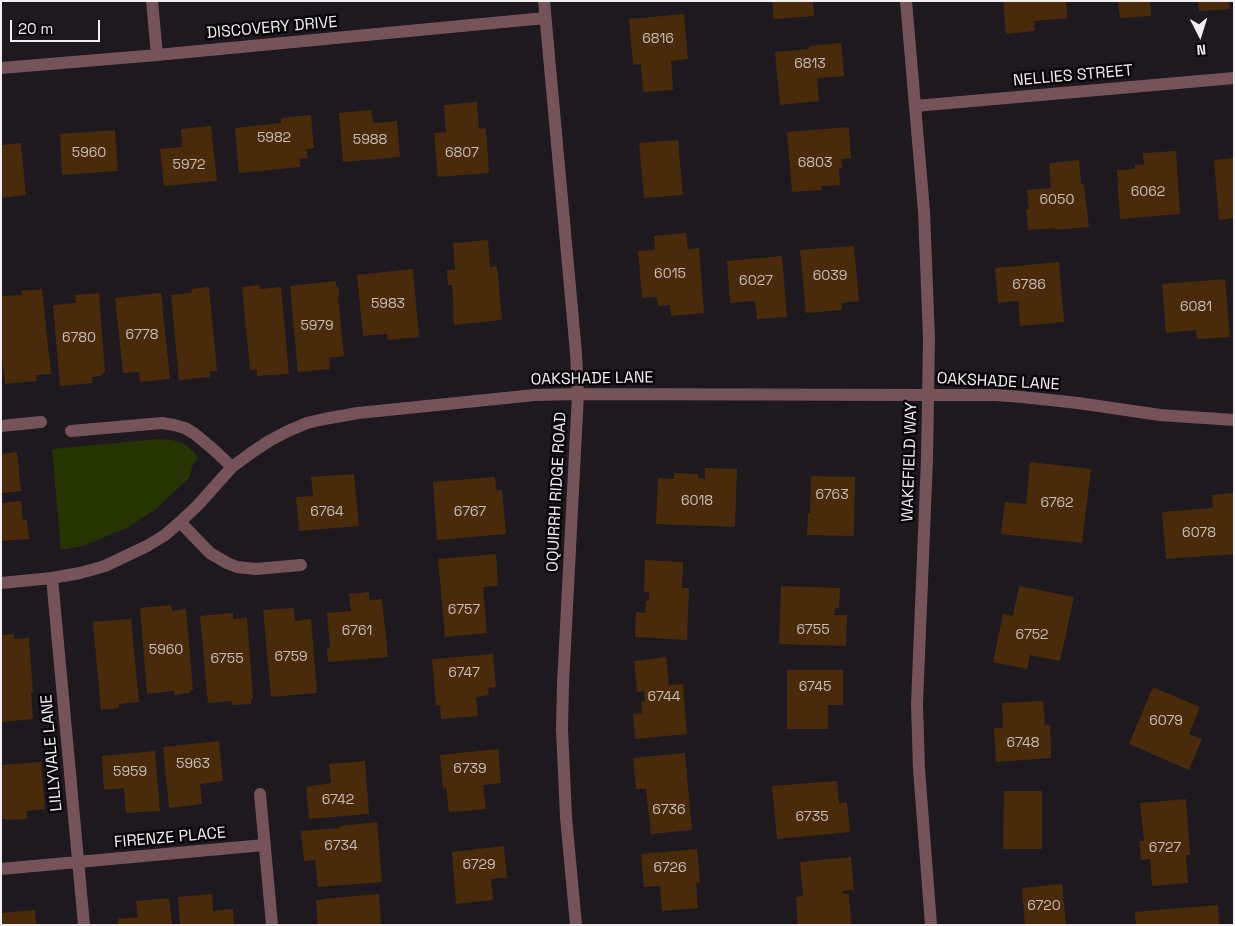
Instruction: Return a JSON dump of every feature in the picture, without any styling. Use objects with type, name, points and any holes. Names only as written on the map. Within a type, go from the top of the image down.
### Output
[{"type":"street","points":[[152,1],[157,55]]},
{"type":"street","name":"OQUIRRH RIDGE ROAD","points":[[544,1],[578,394],[562,729],[566,817],[576,925]]},
{"type":"street","name":"WAKEFIELD WAY","points":[[906,1],[924,210],[929,339],[917,704],[919,769],[931,925]]},
{"type":"street","name":"DISCOVERY DRIVE","points":[[1,68],[546,18]]},
{"type":"street","name":"NELLIES STREET","points":[[915,106],[1234,78]]},
{"type":"street","name":"OAKSHADE LANE","points":[[1,583],[80,573],[105,566],[147,546],[165,535],[180,522],[232,467],[268,441],[307,423],[342,415],[536,395],[928,395],[1022,397],[1160,415],[1234,420]]},
{"type":"street","points":[[1,426],[41,422]]},
{"type":"street","points":[[70,431],[156,424],[174,425],[185,428],[195,434],[232,467]]},
{"type":"street","points":[[180,522],[210,553],[227,564],[236,567],[256,568],[301,565]]},
{"type":"street","name":"LILLYVALE LANE","points":[[52,578],[84,925]]},
{"type":"street","points":[[260,794],[272,925]]},
{"type":"street","name":"FIRENZE PLACE","points":[[1,870],[264,845]]},
{"type":"green space","points":[[158,439],[183,443],[195,453],[198,459],[194,462],[189,478],[156,509],[127,528],[83,546],[61,550],[52,449]]},
{"type":"building","points":[[772,1],[813,1],[814,16],[774,19]]},
{"type":"building","points":[[1003,1],[1066,1],[1067,18],[1034,21],[1035,31],[1006,34]]},
{"type":"building","points":[[1118,1],[1150,1],[1151,16],[1120,18]]},
{"type":"building","points":[[1198,1],[1229,1],[1230,9],[1199,11]]},
{"type":"building","points":[[684,14],[688,59],[671,61],[673,90],[643,92],[641,64],[633,65],[629,19]]},
{"type":"building","points":[[841,43],[844,76],[817,78],[819,101],[780,105],[775,52],[809,49],[809,46]]},
{"type":"building","points":[[477,102],[479,129],[486,128],[489,173],[438,177],[434,133],[446,132],[444,105]]},
{"type":"building","points":[[371,110],[373,123],[397,121],[400,157],[343,162],[339,113]]},
{"type":"building","points":[[311,115],[314,148],[306,149],[308,158],[300,159],[300,167],[239,173],[235,128],[281,123],[281,118]]},
{"type":"building","points":[[211,126],[217,181],[164,186],[160,149],[182,147],[181,129]]},
{"type":"building","points":[[849,127],[851,158],[841,159],[842,168],[839,168],[840,185],[821,186],[822,190],[792,192],[787,132]]},
{"type":"building","points":[[115,130],[118,171],[62,175],[60,134]]},
{"type":"building","points":[[678,140],[683,195],[644,198],[639,143]]},
{"type":"building","points":[[21,143],[26,195],[1,198],[1,145]]},
{"type":"building","points":[[1176,151],[1180,214],[1120,219],[1117,170],[1135,169],[1134,165],[1144,165],[1143,153]]},
{"type":"building","points":[[1234,158],[1234,218],[1219,220],[1214,160]]},
{"type":"building","points":[[1079,160],[1081,184],[1084,184],[1089,227],[1028,230],[1026,209],[1029,209],[1027,190],[1051,188],[1049,163]]},
{"type":"building","points":[[686,233],[688,249],[699,248],[704,313],[671,316],[670,305],[658,306],[657,297],[642,298],[638,251],[655,250],[654,236]]},
{"type":"building","points":[[488,240],[490,267],[497,266],[502,320],[454,325],[452,285],[448,285],[447,270],[455,270],[453,243]]},
{"type":"building","points":[[854,246],[859,301],[841,303],[842,310],[806,313],[800,250]]},
{"type":"building","points":[[782,256],[787,317],[757,319],[755,301],[730,303],[727,261]]},
{"type":"building","points":[[1059,262],[1064,322],[1020,326],[1018,301],[998,303],[995,268]]},
{"type":"building","points":[[413,269],[419,337],[387,340],[387,334],[363,336],[357,275]]},
{"type":"building","points":[[1225,279],[1230,337],[1197,339],[1196,330],[1166,333],[1162,284]]},
{"type":"building","points":[[336,281],[344,356],[329,358],[330,369],[298,372],[290,286]]},
{"type":"building","points":[[259,285],[260,289],[281,287],[289,374],[257,376],[257,370],[250,370],[242,287]]},
{"type":"building","points":[[209,287],[217,371],[210,371],[210,377],[179,380],[171,295],[192,293],[191,289]]},
{"type":"building","points":[[42,289],[51,374],[36,375],[37,381],[5,384],[1,348],[1,296],[22,295],[21,291]]},
{"type":"building","points":[[99,293],[105,371],[101,376],[92,377],[93,383],[60,386],[53,305],[76,303],[75,295]]},
{"type":"building","points":[[161,293],[170,379],[140,382],[139,372],[123,373],[115,298]]},
{"type":"building","points":[[17,452],[21,491],[1,493],[1,454]]},
{"type":"building","points":[[1030,462],[1091,469],[1082,543],[1001,534],[1005,502],[1026,504]]},
{"type":"building","points":[[705,468],[737,469],[735,527],[656,524],[658,478],[674,479],[674,473],[698,474],[698,478],[705,479]]},
{"type":"building","points":[[354,474],[359,526],[299,531],[296,497],[313,496],[311,477]]},
{"type":"building","points":[[811,476],[855,477],[854,536],[807,535],[808,513],[810,513]]},
{"type":"building","points":[[495,477],[496,490],[502,490],[506,534],[437,540],[433,482]]},
{"type":"building","points":[[1234,493],[1234,554],[1166,559],[1162,512],[1213,508],[1212,495]]},
{"type":"building","points":[[21,501],[23,520],[27,520],[29,539],[1,541],[1,503]]},
{"type":"building","points":[[496,554],[498,586],[483,587],[487,633],[445,637],[438,559]]},
{"type":"building","points":[[645,560],[683,562],[682,588],[689,588],[687,640],[635,637],[636,612],[645,613],[646,601],[649,601],[649,592],[644,592]]},
{"type":"building","points":[[781,586],[840,588],[839,608],[835,608],[834,615],[847,615],[846,646],[779,644]]},
{"type":"building","points":[[1019,586],[1074,597],[1060,661],[1030,655],[1027,669],[993,662],[1003,614],[1013,616]]},
{"type":"building","points":[[369,592],[369,600],[382,599],[388,657],[328,662],[327,648],[330,648],[327,613],[351,611],[349,594]]},
{"type":"building","points":[[171,605],[172,611],[186,609],[193,690],[190,690],[190,693],[174,695],[174,691],[147,694],[140,608]]},
{"type":"building","points":[[294,608],[295,621],[311,619],[317,693],[271,697],[263,610]]},
{"type":"building","points":[[233,613],[233,619],[247,618],[253,699],[251,699],[251,704],[232,705],[232,701],[208,703],[200,616]]},
{"type":"building","points":[[131,619],[139,702],[119,704],[119,708],[101,710],[93,622]]},
{"type":"building","points":[[14,634],[14,639],[29,638],[33,719],[1,722],[1,635]]},
{"type":"building","points":[[493,654],[496,687],[488,688],[489,695],[476,697],[478,716],[441,719],[440,705],[436,706],[432,659]]},
{"type":"building","points":[[666,657],[669,685],[683,684],[687,734],[635,739],[633,714],[642,713],[641,702],[645,701],[644,691],[637,692],[634,661]]},
{"type":"building","points":[[787,670],[843,670],[843,705],[828,705],[828,729],[787,729]]},
{"type":"building","points":[[1153,687],[1200,707],[1189,734],[1202,739],[1189,770],[1129,744]]},
{"type":"building","points":[[1043,701],[1045,725],[1050,725],[1051,758],[996,762],[994,728],[1003,728],[1002,703]]},
{"type":"building","points":[[219,741],[223,781],[200,784],[202,804],[169,808],[163,747]]},
{"type":"building","points":[[498,749],[501,783],[483,785],[486,809],[449,812],[446,787],[443,788],[440,755]]},
{"type":"building","points":[[155,751],[160,811],[126,813],[124,788],[104,790],[102,756]]},
{"type":"building","points":[[685,753],[692,830],[651,834],[646,789],[636,789],[633,758]]},
{"type":"building","points":[[365,761],[369,814],[309,819],[306,787],[331,783],[329,764]]},
{"type":"building","points":[[41,762],[45,809],[26,811],[27,819],[1,819],[1,765]]},
{"type":"building","points":[[837,781],[839,803],[847,802],[850,832],[777,839],[772,786]]},
{"type":"building","points":[[1004,791],[1042,791],[1042,849],[1003,849]]},
{"type":"building","points":[[1186,799],[1190,855],[1186,855],[1188,883],[1152,886],[1150,859],[1141,860],[1139,841],[1144,841],[1140,803]]},
{"type":"building","points":[[377,822],[382,882],[318,887],[315,860],[304,861],[301,831],[340,828],[339,826]]},
{"type":"building","points":[[504,846],[507,878],[491,879],[493,900],[456,904],[452,852]]},
{"type":"building","points":[[697,849],[700,882],[696,883],[698,908],[662,911],[660,886],[644,887],[641,854]]},
{"type":"building","points":[[851,857],[854,890],[842,891],[843,894],[849,894],[851,924],[798,925],[796,897],[803,896],[800,862]]},
{"type":"building","points":[[1062,884],[1066,925],[1025,925],[1022,888]]},
{"type":"building","points":[[212,894],[213,911],[233,909],[234,925],[180,925],[178,897]]},
{"type":"building","points":[[379,894],[381,925],[318,925],[316,900]]},
{"type":"building","points":[[169,898],[172,925],[118,925],[118,919],[138,917],[136,901]]},
{"type":"building","points":[[1218,905],[1219,925],[1136,925],[1135,912]]},
{"type":"building","points":[[35,910],[36,925],[2,925],[1,913]]}]
